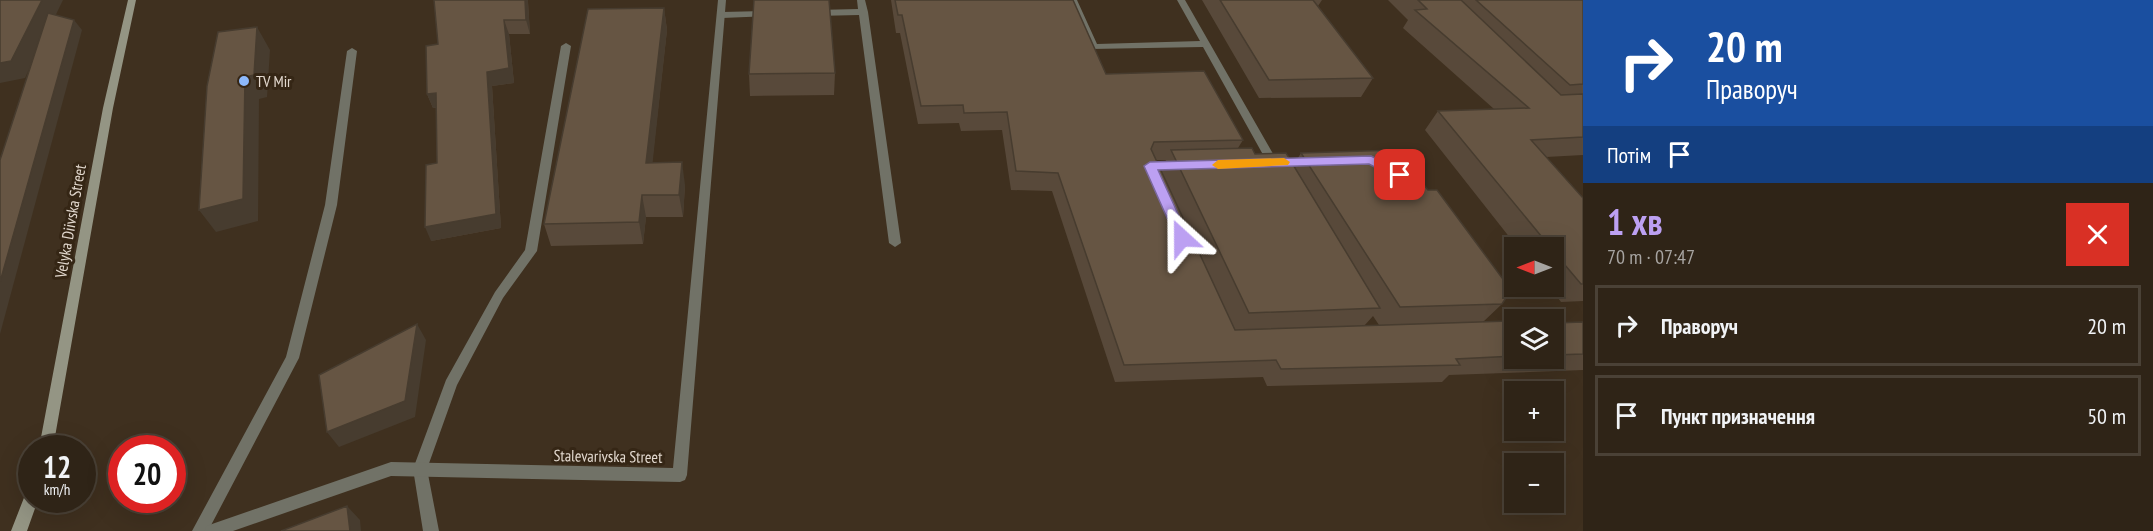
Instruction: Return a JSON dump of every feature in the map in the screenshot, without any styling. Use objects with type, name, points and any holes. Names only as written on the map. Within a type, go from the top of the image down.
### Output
[{"type":"main road","name":"Velyka Diivska Street","points":[[48,435],[108,108],[132,0]]},
{"type":"main road","points":[[19,531],[26,513]]},
{"type":"street","name":"Stalevarivska Street","points":[[212,531],[391,469],[680,476],[722,0]]},
{"type":"street","points":[[861,0],[895,243]]},
{"type":"street","points":[[1073,0],[1094,47],[1206,44]]},
{"type":"street","points":[[1181,0],[1274,165]]},
{"type":"street","points":[[804,13],[863,12]]},
{"type":"street","points":[[722,15],[780,14]]},
{"type":"street","points":[[430,531],[420,469],[451,384],[499,295],[531,251],[566,46]]},
{"type":"street","points":[[200,531],[292,358],[331,206],[352,51]]},
{"type":"building","points":[[0,0],[42,0],[11,61],[0,63]]},
{"type":"building","points":[[434,0],[525,0],[526,20],[504,20],[509,68],[487,72],[496,214],[425,227],[426,165],[437,163],[436,93],[427,94],[426,46],[438,44]]},
{"type":"building","points":[[754,0],[829,0],[835,73],[749,74]]},
{"type":"building","points":[[895,0],[1073,0],[1106,74],[1204,71],[1243,140],[1154,142],[1151,149],[1235,330],[1504,321],[1504,357],[1456,359],[1460,365],[1281,369],[1276,360],[1124,365],[1058,173],[1016,171],[1007,112],[964,113],[963,105],[921,106],[902,15],[898,15]]},
{"type":"building","points":[[1220,0],[1313,0],[1373,78],[1269,80]]},
{"type":"building","points":[[1418,0],[1461,0],[1561,95],[1583,94],[1583,137],[1531,140],[1583,198],[1583,284],[1564,264],[1564,237],[1542,237],[1438,111],[1529,108],[1415,10],[1427,9]]},
{"type":"building","points":[[1476,0],[1583,0],[1583,84],[1570,85]]},
{"type":"building","points":[[664,8],[646,163],[682,162],[679,195],[642,195],[639,222],[544,224],[588,9]]},
{"type":"building","points":[[48,13],[74,20],[0,282],[0,160]]},
{"type":"building","points":[[257,27],[254,75],[245,77],[243,199],[199,210],[207,86],[218,32]]},
{"type":"building","points":[[1252,148],[1255,154],[1286,153],[1380,308],[1249,313],[1171,150]]},
{"type":"building","points":[[1396,150],[1428,190],[1437,190],[1504,281],[1504,297],[1506,297],[1502,304],[1400,307],[1301,153]]},
{"type":"building","points":[[1583,322],[1583,354],[1564,355],[1564,323]]},
{"type":"building","points":[[417,324],[405,401],[327,432],[319,375]]},
{"type":"building","points":[[347,506],[350,531],[281,531]]},
{"type":"slow traffic","points":[[1218,165],[1284,162]]},
{"type":"place","name":"TV Mir","points":[[244,81]]},
{"type":"route","points":[[1182,238],[1150,166],[1371,160],[1400,175]]}]
